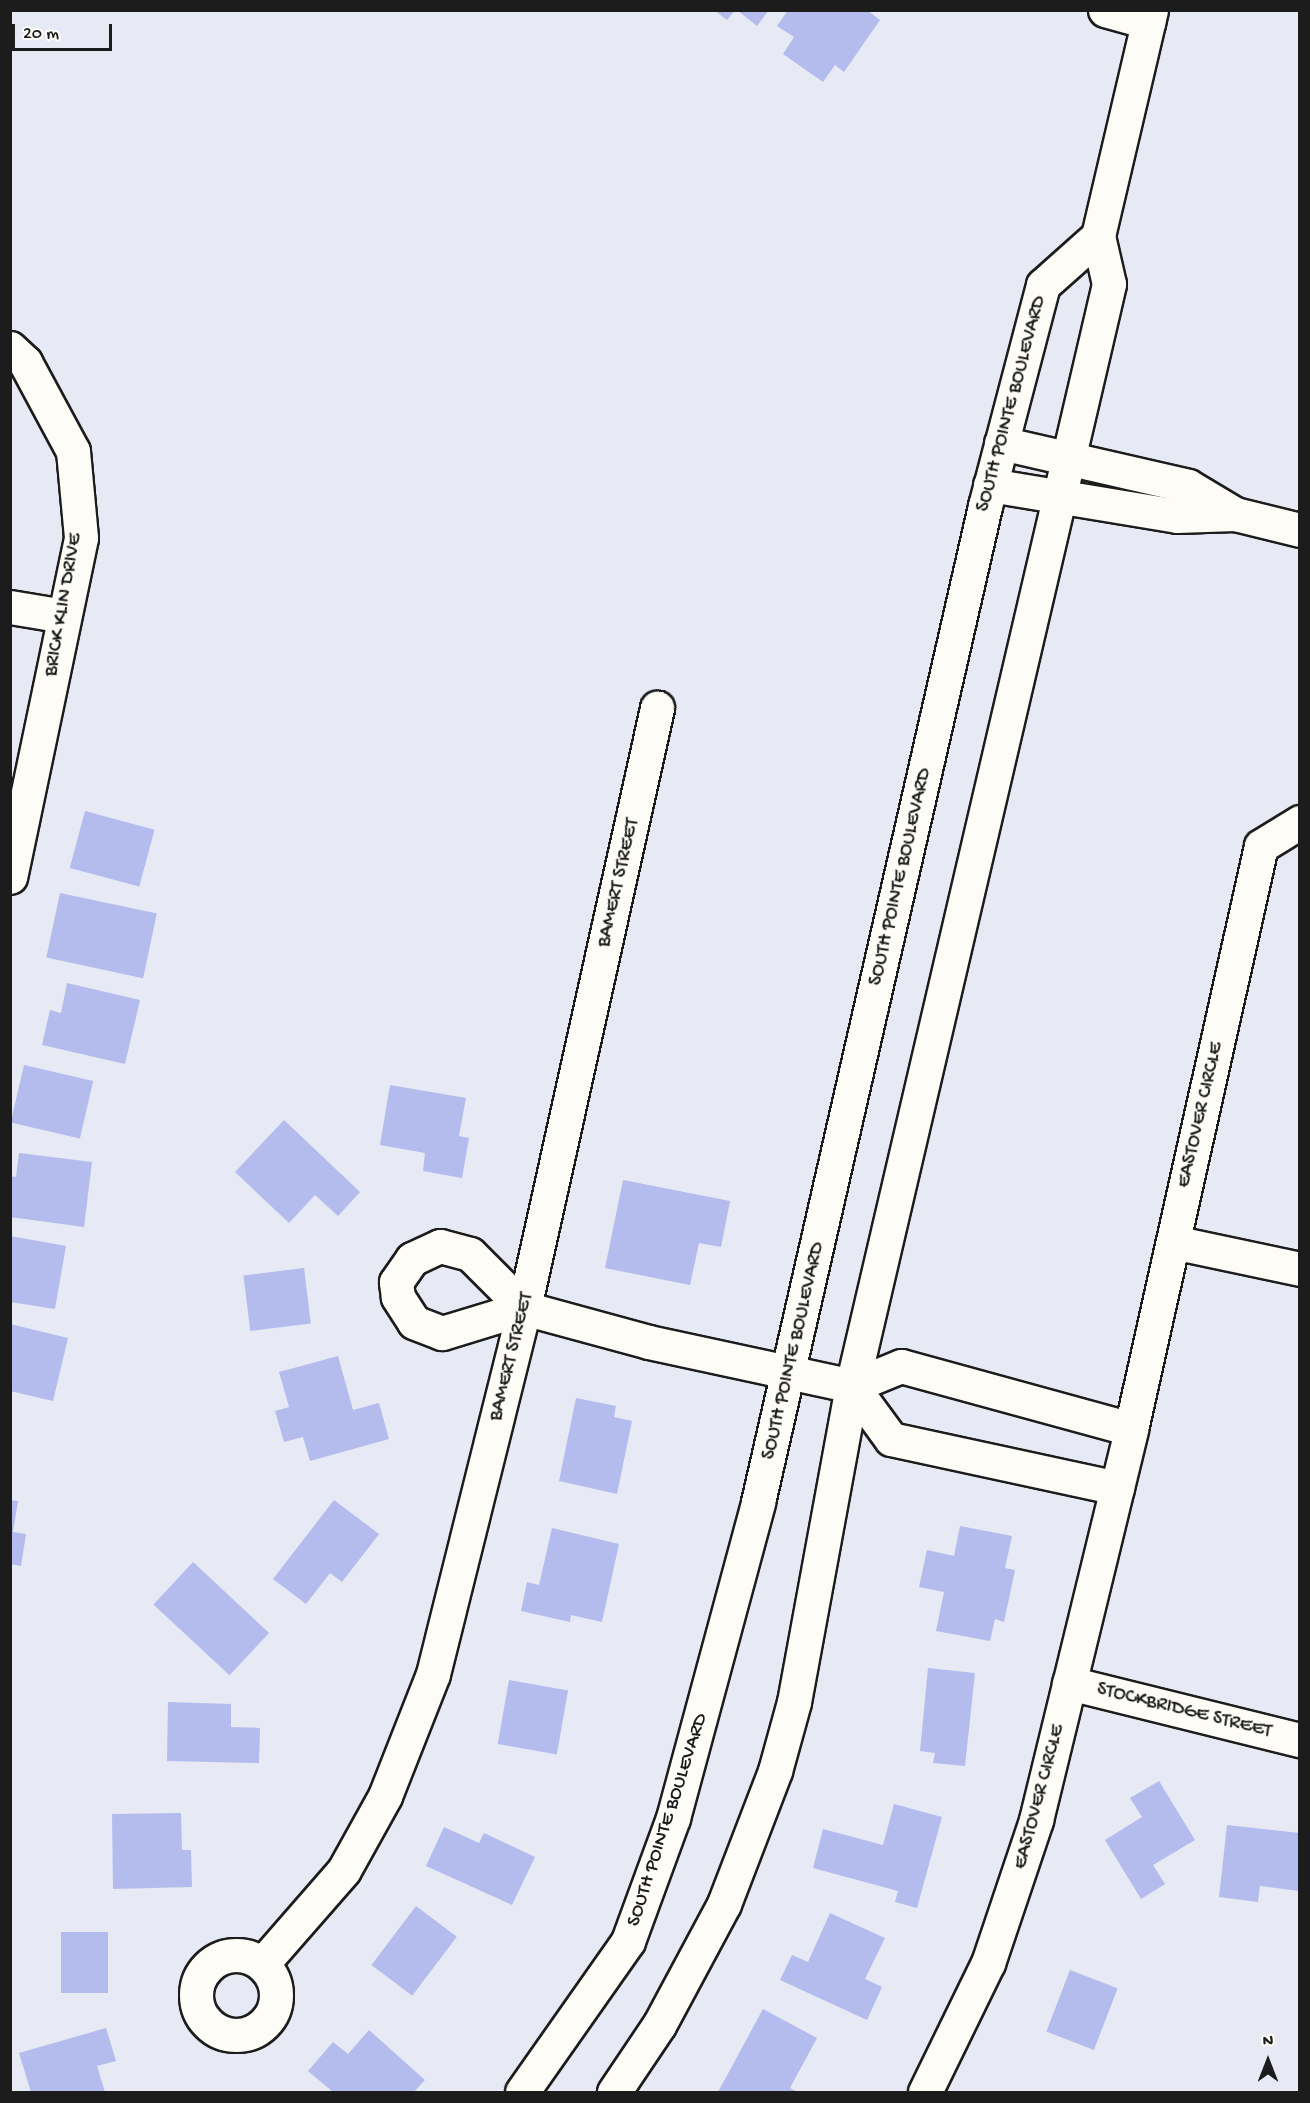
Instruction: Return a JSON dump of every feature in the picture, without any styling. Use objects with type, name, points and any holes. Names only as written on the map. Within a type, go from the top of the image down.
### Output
[{"type":"street","points":[[614,2092],[659,2025],[724,1904],[775,1771],[794,1702],[852,1386],[1069,460],[1108,284],[1098,236],[1149,16],[1105,10]]},
{"type":"street","name":"SOUTH POINTE BOULEVARD","points":[[522,2092],[628,1941],[707,1705],[790,1370],[990,485],[1043,285],[1098,236]]},
{"type":"street","name":"BRICK KLIN DRIVE","points":[[10,348],[25,362],[73,451],[81,538],[10,877]]},
{"type":"street","points":[[1001,443],[1188,486],[1235,514]]},
{"type":"street","points":[[990,485],[1059,501],[1177,516],[1235,514],[1299,530]]},
{"type":"street","points":[[10,607],[64,616]]},
{"type":"street","name":"BAMERT STREET","points":[[263,1963],[344,1870],[411,1735],[432,1674],[524,1308],[657,708]]},
{"type":"street","name":"EASTOVER CIRCLE","points":[[925,2092],[958,2032],[1015,1892],[1131,1429],[1261,846],[1299,822]]},
{"type":"street","points":[[1173,1242],[1299,1269]]},
{"type":"street","points":[[524,1308],[649,1342],[790,1370],[852,1386],[901,1366],[1131,1429]]},
{"type":"street","points":[[852,1386],[891,1439],[1117,1488]]},
{"type":"street","name":"STOCKBRIDGE STREET","points":[[1069,1683],[1299,1740]]},
{"type":"building","points":[[714,10],[735,10],[727,20]]},
{"type":"building","points":[[737,10],[769,10],[757,26]]},
{"type":"building","points":[[788,10],[867,10],[880,20],[844,72],[835,65],[823,82],[783,54],[794,37],[777,26]]},
{"type":"building","points":[[85,811],[155,830],[139,887],[70,868]]},
{"type":"building","points":[[60,893],[157,914],[143,978],[46,958]]},
{"type":"building","points":[[67,983],[140,1000],[125,1064],[42,1045],[50,1010],[61,1013]]},
{"type":"building","points":[[24,1065],[93,1081],[80,1138],[11,1122]]},
{"type":"building","points":[[390,1085],[466,1098],[459,1136],[469,1138],[462,1178],[423,1171],[425,1153],[380,1145]]},
{"type":"building","points":[[284,1120],[360,1192],[338,1216],[315,1195],[289,1223],[235,1172]]},
{"type":"building","points":[[19,1153],[92,1162],[84,1227],[10,1217],[10,1176],[16,1177]]},
{"type":"building","points":[[623,1180],[730,1201],[721,1247],[699,1243],[690,1285],[605,1268]]},
{"type":"building","points":[[10,1236],[66,1246],[55,1309],[10,1302]]},
{"type":"building","points":[[304,1268],[311,1324],[250,1331],[243,1275]]},
{"type":"building","points":[[10,1324],[68,1338],[53,1401],[10,1391]]},
{"type":"building","points":[[338,1356],[353,1410],[379,1403],[389,1439],[310,1461],[303,1437],[284,1442],[275,1411],[289,1407],[279,1372]]},
{"type":"building","points":[[576,1398],[616,1406],[614,1417],[632,1421],[617,1494],[559,1481]]},
{"type":"building","points":[[10,1500],[18,1501],[13,1532],[26,1534],[21,1566],[10,1564]]},
{"type":"building","points":[[334,1500],[379,1534],[342,1582],[330,1573],[306,1604],[273,1579]]},
{"type":"building","points":[[960,1526],[1012,1536],[1005,1568],[1015,1570],[1004,1622],[995,1619],[990,1641],[936,1631],[944,1592],[919,1587],[927,1550],[954,1556]]},
{"type":"building","points":[[552,1528],[619,1544],[602,1622],[571,1615],[570,1622],[521,1611],[527,1582],[539,1585]]},
{"type":"building","points":[[193,1562],[269,1633],[230,1675],[153,1604]]},
{"type":"building","points":[[928,1668],[975,1673],[965,1766],[933,1763],[935,1753],[920,1751]]},
{"type":"building","points":[[509,1680],[568,1690],[557,1754],[498,1744]]},
{"type":"building","points":[[168,1702],[231,1704],[231,1727],[260,1728],[259,1763],[167,1761]]},
{"type":"building","points":[[1159,1781],[1195,1840],[1153,1865],[1165,1884],[1141,1899],[1105,1840],[1142,1817],[1130,1798]]},
{"type":"building","points":[[894,1804],[942,1817],[917,1908],[895,1902],[898,1891],[813,1868],[823,1829],[883,1845]]},
{"type":"building","points":[[181,1813],[182,1850],[191,1850],[192,1887],[113,1889],[112,1814]]},
{"type":"building","points":[[1227,1825],[1300,1833],[1300,1891],[1260,1886],[1258,1902],[1219,1897]]},
{"type":"building","points":[[444,1827],[479,1843],[484,1833],[535,1857],[512,1905],[426,1866]]},
{"type":"building","points":[[416,1906],[457,1937],[412,1996],[371,1965]]},
{"type":"building","points":[[830,1913],[885,1938],[865,1979],[882,1987],[867,2020],[780,1980],[792,1955],[808,1962]]},
{"type":"building","points":[[61,1932],[108,1932],[108,1993],[61,1993]]},
{"type":"building","points":[[1070,1970],[1118,1988],[1094,2050],[1046,2032]]},
{"type":"building","points":[[763,2009],[817,2038],[790,2088],[798,2092],[718,2092]]},
{"type":"building","points":[[106,2028],[116,2061],[97,2066],[105,2092],[31,2092],[19,2053]]},
{"type":"building","points":[[369,2030],[425,2080],[414,2092],[333,2092],[308,2071],[333,2042],[348,2054]]}]
